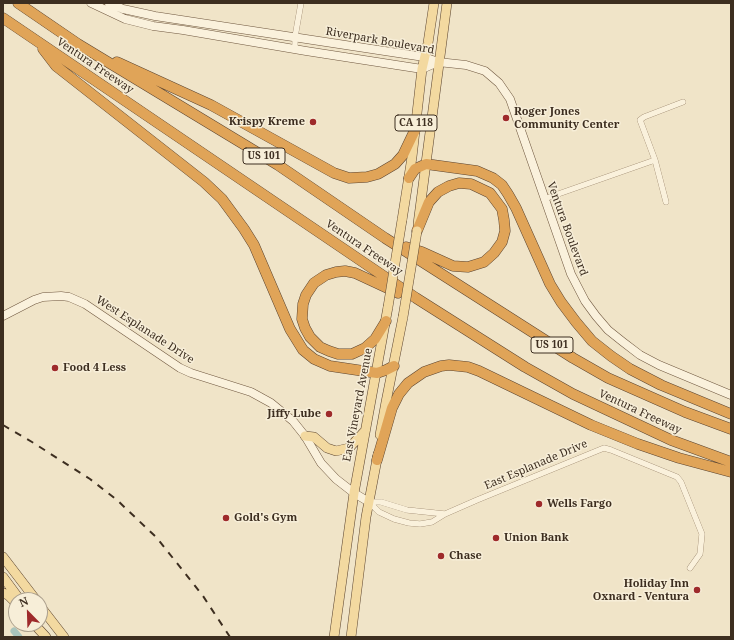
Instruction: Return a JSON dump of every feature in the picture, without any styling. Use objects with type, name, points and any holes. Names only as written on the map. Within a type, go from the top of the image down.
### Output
[{"type":"highway","name":"Ventura Freeway","points":[[18,3],[78,44],[278,165],[392,242],[509,318],[608,378],[685,412],[731,429]]},
{"type":"highway","name":"Ventura Freeway","points":[[3,18],[416,298],[483,341],[573,394],[671,440],[731,462]]},
{"type":"highway","points":[[35,40],[56,66],[204,182],[222,199],[254,245],[290,329],[303,350],[314,359],[330,366],[377,373],[394,366]]},
{"type":"highway","points":[[78,44],[210,105],[334,173],[345,177],[367,178],[387,170],[403,155],[415,130]]},
{"type":"highway","points":[[409,178],[415,169],[426,164],[477,171],[493,178],[502,185],[516,208],[550,284],[560,302],[592,340],[630,369],[661,386],[731,414]]},
{"type":"highway","points":[[392,242],[422,252],[453,266],[468,267],[484,262],[494,253],[502,242],[505,231],[502,209],[490,193],[471,184],[459,183],[438,192],[429,202],[417,231]]},
{"type":"highway","points":[[386,321],[375,339],[365,348],[352,354],[338,354],[329,352],[320,347],[310,337],[302,319],[303,304],[308,291],[314,283],[326,275],[340,271],[355,273],[402,295],[416,298]]},
{"type":"highway","points":[[377,460],[392,408],[408,383],[424,372],[449,365],[468,367],[479,371],[591,425],[638,444],[679,458],[731,472]]},
{"type":"main road","name":"CA 118","points":[[409,178],[422,68],[428,43],[434,3]]},
{"type":"main road","name":"CA 118","points":[[394,366],[417,231],[438,62],[447,3]]},
{"type":"main road","name":"East Vineyard Avenue","points":[[334,637],[354,493],[377,373],[409,178]]},
{"type":"main road","points":[[352,637],[368,504],[394,366]]},
{"type":"main road","points":[[305,436],[314,437],[327,448],[336,451],[349,448],[365,431]]},
{"type":"main road","points":[[3,557],[30,592]]},
{"type":"main road","points":[[4,580],[14,592]]},
{"type":"main road","points":[[48,616],[64,637]]},
{"type":"street","name":"Riverpark Boulevard","points":[[91,3],[125,19],[153,26],[422,68],[438,62]]},
{"type":"street","name":"Riverpark Boulevard","points":[[109,3],[123,9],[155,16],[424,57],[438,62]]},
{"type":"street","points":[[295,48],[295,37],[301,3]]},
{"type":"street","name":"Ventura Boulevard","points":[[438,62],[451,62],[476,67],[500,83],[510,99],[567,264],[576,285],[589,306],[608,330],[649,360],[731,395]]},
{"type":"street","points":[[666,202],[655,160],[640,122],[644,116],[684,102]]},
{"type":"street","points":[[544,199],[655,160]]},
{"type":"street","name":"West Esplanade Drive","points":[[3,316],[43,297],[60,296],[77,301],[128,332],[180,368],[261,397],[288,416],[305,436],[321,463],[336,479],[368,504]]},
{"type":"street","name":"East Esplanade Drive","points":[[368,504],[379,512],[394,519],[408,523],[420,524],[432,522],[445,514],[604,448],[677,477],[681,482],[702,534],[700,554],[690,568]]},
{"type":"street","name":"East Esplanade Drive","points":[[368,504],[381,502],[406,510],[445,514]]},
{"type":"street","points":[[4,580],[15,572]]},
{"type":"waterway","points":[[15,632],[19,637]]},
{"type":"railway","points":[[3,425],[90,479],[117,500],[157,538],[203,596],[230,637]]},
{"type":"place","name":"Roger Jones Community Center","points":[[506,118]]},
{"type":"place","name":"Krispy Kreme","points":[[313,122]]},
{"type":"place","name":"Food 4 Less","points":[[55,368]]},
{"type":"place","name":"Jiffy Lube","points":[[329,414]]},
{"type":"place","name":"Wells Fargo","points":[[539,504]]},
{"type":"place","name":"Gold's Gym","points":[[226,518]]},
{"type":"place","name":"Union Bank","points":[[496,538]]},
{"type":"place","name":"Chase","points":[[441,556]]},
{"type":"place","name":"Holiday Inn Oxnard - Ventura","points":[[697,590]]}]
